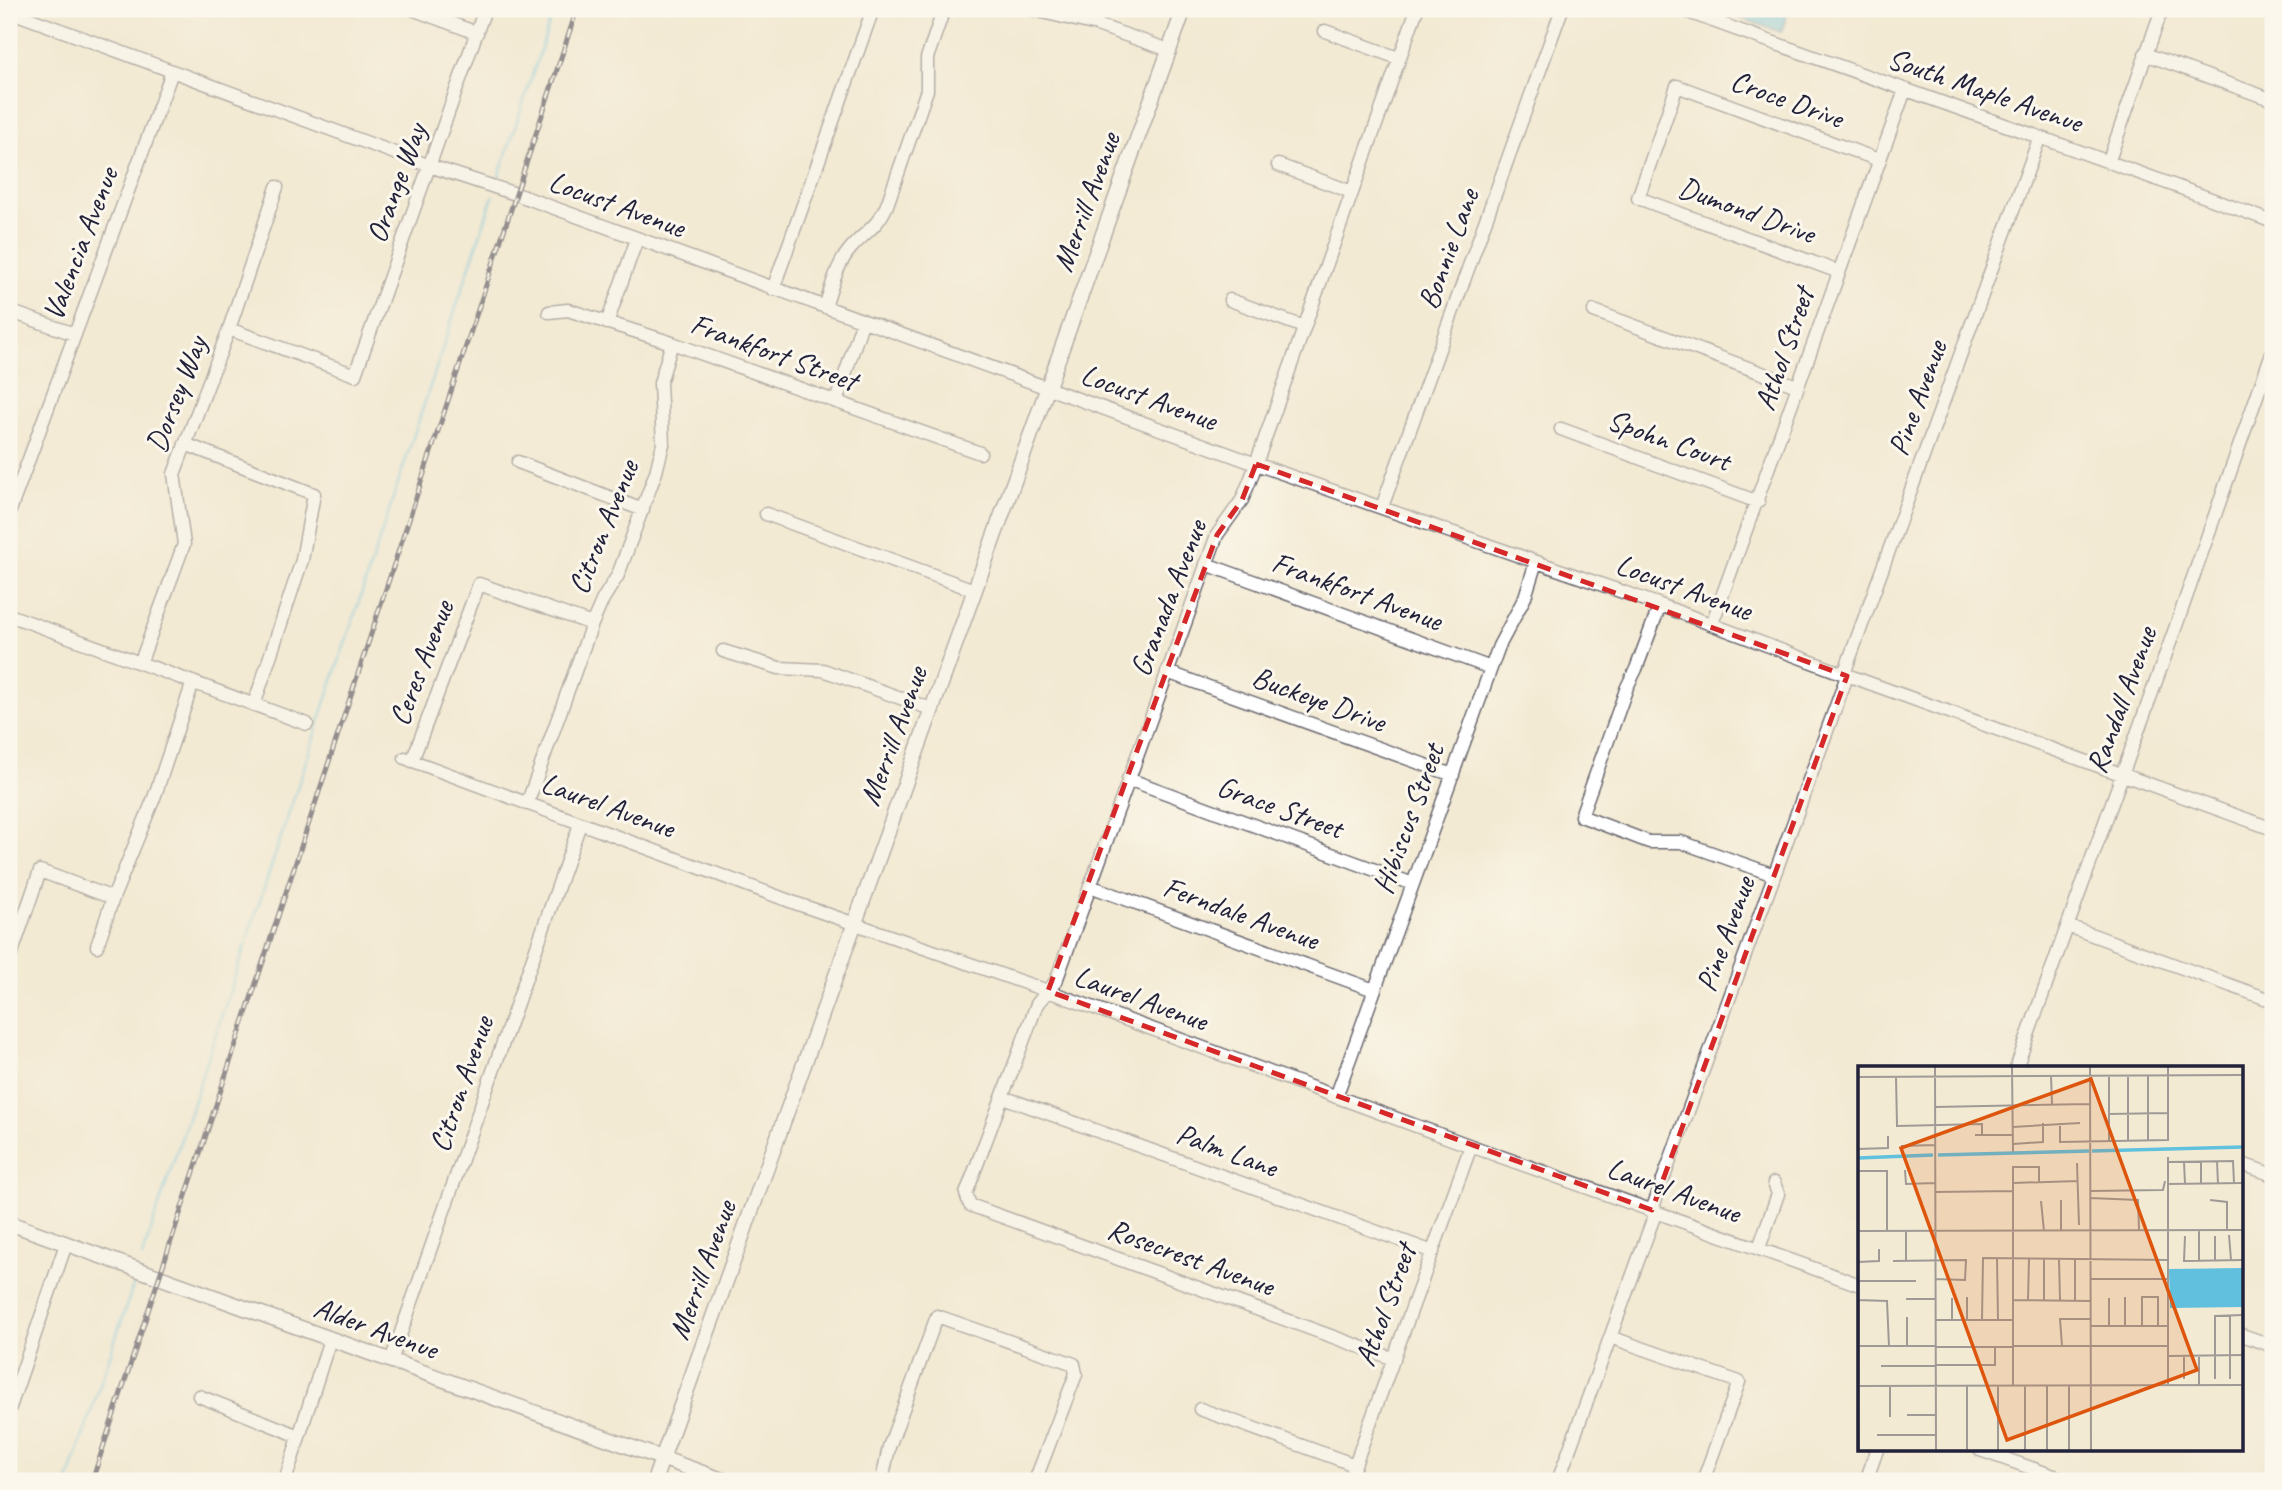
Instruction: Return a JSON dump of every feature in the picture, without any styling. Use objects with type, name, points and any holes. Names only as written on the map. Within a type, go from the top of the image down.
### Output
[{"type":"main road","name":"Merrill Avenue","points":[[654,1481],[1184,9]]},
{"type":"main road","name":"Alder Avenue","points":[[9,1223],[725,1481]]},
{"type":"street","points":[[412,9],[477,33]]},
{"type":"street","name":"Orange Way","points":[[229,329],[355,375],[485,9]]},
{"type":"street","points":[[773,289],[873,9]]},
{"type":"street","points":[[824,307],[841,262],[853,245],[880,220],[887,205],[928,90],[927,58],[944,9]]},
{"type":"street","points":[[1030,9],[1060,18],[1097,24],[1169,50]]},
{"type":"street","name":"Granada Avenue","points":[[970,1205],[966,1194],[1037,1004],[1056,981],[1217,535],[1242,500],[1256,464],[1398,58],[1418,9]]},
{"type":"street","name":"Bonnie Lane","points":[[1382,507],[1562,9]]},
{"type":"street","name":"South Maple Avenue","points":[[1680,9],[2039,139],[2109,160],[2273,222]]},
{"type":"street","points":[[2109,160],[2162,9]]},
{"type":"street","name":"Locust Avenue","points":[[9,11],[430,166],[516,194],[1256,464],[1660,605],[1845,675],[2273,829]]},
{"type":"street","points":[[1325,31],[1398,58]]},
{"type":"street","points":[[2145,54],[2273,100]]},
{"type":"street","name":"Valencia Avenue","points":[[9,513],[172,72]]},
{"type":"street","name":"Croce Drive","points":[[1638,198],[1677,86],[1879,160]]},
{"type":"street","name":"Athol Street","points":[[1712,624],[1905,90]]},
{"type":"street","name":"Pine Avenue","points":[[1558,1481],[2039,139]]},
{"type":"street","points":[[1278,165],[1352,192]]},
{"type":"street","name":"Dorsey Way","points":[[141,661],[184,544],[174,474],[229,329],[277,187]]},
{"type":"street","name":"Dumond Drive","points":[[1638,198],[1839,272]]},
{"type":"street","points":[[607,323],[636,239]]},
{"type":"street","points":[[1230,300],[1304,327]]},
{"type":"street","name":"Frankfort Street","points":[[549,312],[568,310],[673,343],[980,453]]},
{"type":"street","points":[[9,311],[74,334]]},
{"type":"street","points":[[1594,311],[1797,387]]},
{"type":"street","points":[[836,402],[863,320]]},
{"type":"street","name":"Citron Avenue","points":[[527,804],[592,624],[603,598],[618,575],[643,510],[663,444],[660,383],[673,343]]},
{"type":"street","name":"Randall Avenue","points":[[2017,1066],[2273,350]]},
{"type":"street","name":"Spohn Court","points":[[1561,429],[1758,502]]},
{"type":"street","points":[[186,444],[314,494],[302,560],[254,705]]},
{"type":"street","points":[[518,462],[643,510]]},
{"type":"street","points":[[766,514],[974,590]]},
{"type":"street","name":"Hibiscus Street","points":[[1336,1097],[1499,646],[1525,597],[1536,562]]},
{"type":"street","name":"Frankfort Avenue","points":[[1206,564],[1491,668]]},
{"type":"street","name":"Ceres Avenue","points":[[408,760],[479,584],[592,624]]},
{"type":"street","points":[[1660,605],[1627,687],[1581,816],[1649,842],[1681,842],[1774,875]]},
{"type":"street","points":[[9,615],[141,661],[307,724]]},
{"type":"street","points":[[723,651],[779,668],[823,670],[931,709]]},
{"type":"street","name":"Buckeye Drive","points":[[1167,672],[1452,775]]},
{"type":"street","points":[[97,946],[153,798],[192,682]]},
{"type":"street","name":"Laurel Avenue","points":[[408,760],[854,924],[1048,991],[1858,1284]]},
{"type":"street","name":"Grace Street","points":[[1128,779],[1413,884]]},
{"type":"street","name":"Citron Avenue","points":[[391,1361],[580,824]]},
{"type":"street","points":[[9,961],[40,871],[113,898]]},
{"type":"street","name":"Ferndale Avenue","points":[[1090,886],[1374,990]]},
{"type":"street","points":[[2068,926],[2273,1001]]},
{"type":"street","name":"Palm Lane","points":[[1003,1097],[1433,1252]]},
{"type":"street","name":"Athol Street","points":[[1349,1481],[1471,1146]]},
{"type":"street","points":[[2244,1165],[2273,1175]]},
{"type":"street","points":[[1759,1248],[1778,1194],[1774,1183]]},
{"type":"street","name":"Rosecrest Avenue","points":[[970,1205],[1394,1359]]},
{"type":"street","points":[[9,1410],[66,1244]]},
{"type":"street","points":[[882,1481],[889,1447],[937,1316],[1074,1364],[1076,1374],[1043,1464],[1034,1481]]},
{"type":"street","points":[[2244,1336],[2273,1346]]},
{"type":"street","points":[[1610,1337],[1739,1382],[1703,1481]]},
{"type":"street","points":[[285,1481],[330,1339]]},
{"type":"street","points":[[199,1396],[299,1436]]},
{"type":"street","points":[[1200,1409],[1354,1465]]},
{"type":"street","points":[[1866,1481],[1876,1452]]},
{"type":"street","points":[[1986,1452],[2068,1481]]},
{"type":"highlighted area","points":[[1256,464],[1847,676],[1652,1210],[1048,991],[1217,535],[1242,500]]},
{"type":"water","points":[[1713,9],[1789,9],[1781,32]]},
{"type":"waterway","points":[[498,179],[554,9]]},
{"type":"waterway","points":[[142,1257],[493,196]]},
{"type":"waterway","points":[[68,1481],[134,1283]]},
{"type":"railway","points":[[92,1481],[577,9]]}]
